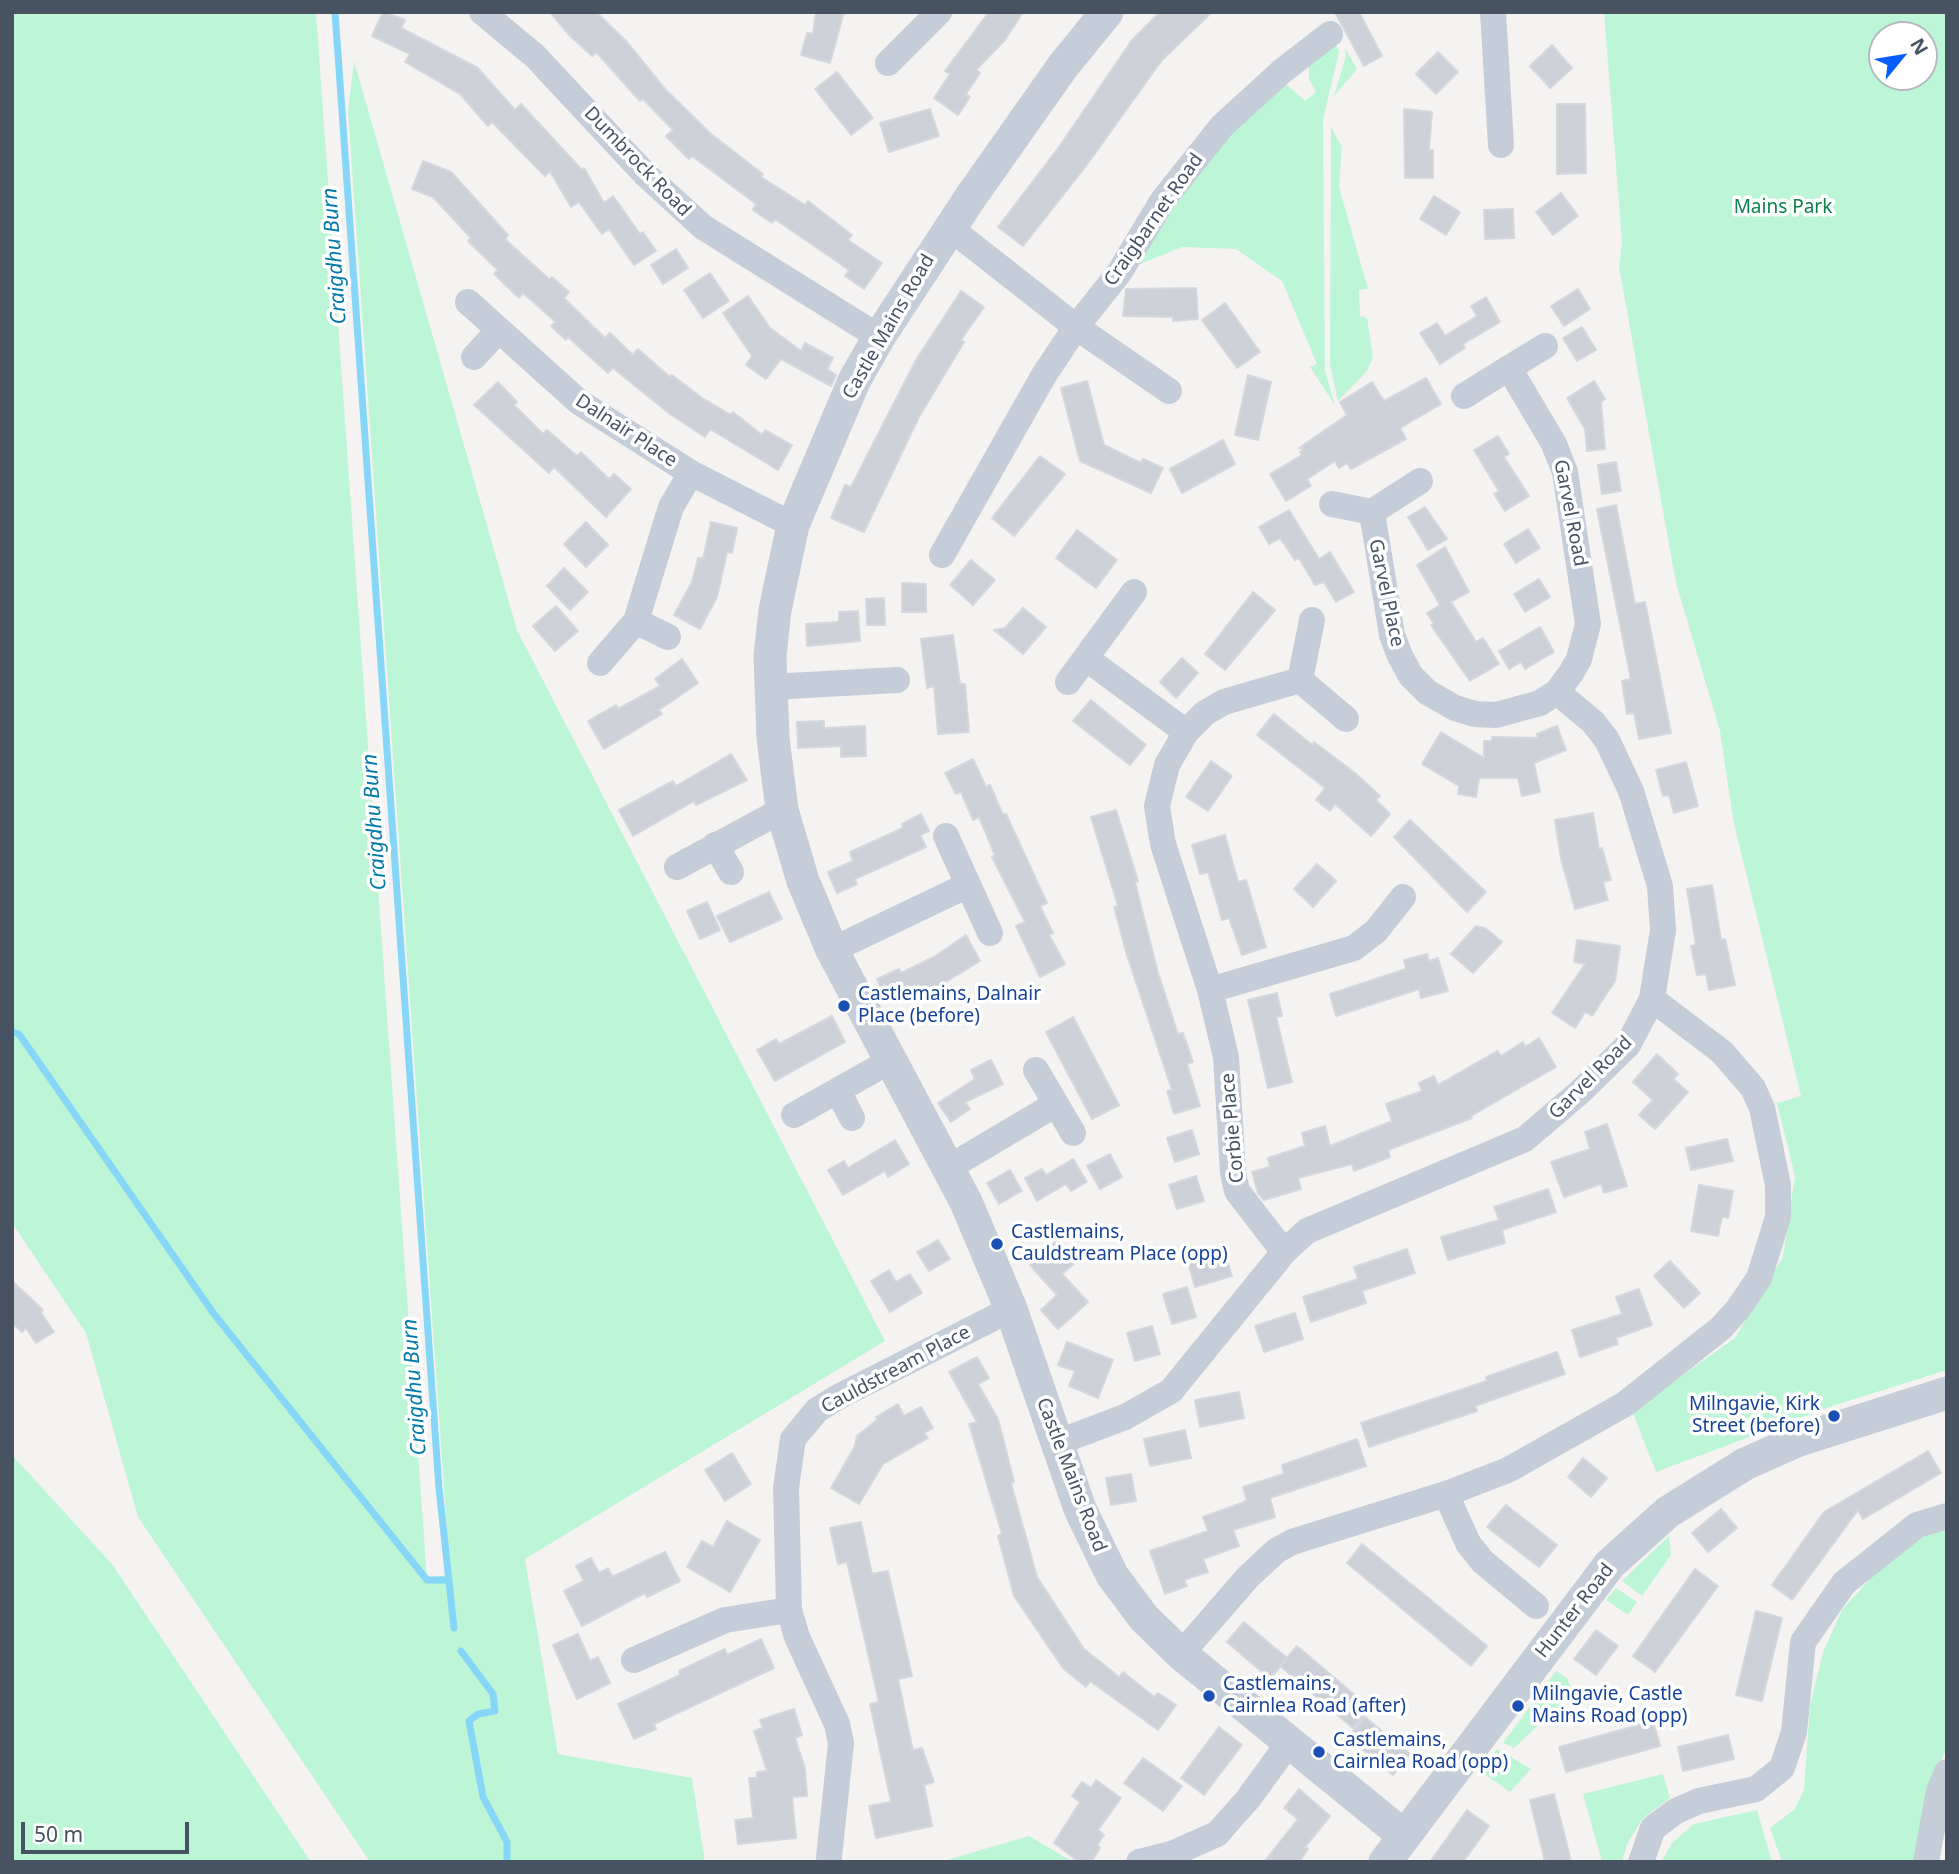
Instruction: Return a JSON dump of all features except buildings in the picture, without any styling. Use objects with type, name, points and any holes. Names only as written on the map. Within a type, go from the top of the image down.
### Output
[{"type":"street","name":"Dumbrock Road","points":[[482,12],[535,56],[645,174],[703,227],[879,337]]},
{"type":"street","points":[[888,63],[939,12]]},
{"type":"street","name":"Castle Mains Road","points":[[1107,12],[1063,66],[950,228],[879,337],[854,381],[793,525],[775,610],[771,687],[772,738],[782,810],[803,881],[832,950],[966,1202],[1011,1309],[1080,1509],[1112,1575],[1144,1618],[1181,1654],[1289,1744],[1394,1849]]},
{"type":"street","points":[[1493,12],[1501,145]]},
{"type":"street","name":"Craigbarnet Road","points":[[942,555],[1044,375],[1076,327],[1119,273],[1163,200],[1222,126],[1281,72],[1330,34]]},
{"type":"street","points":[[950,228],[1076,327],[1169,391]]},
{"type":"street","name":"Dalnair Place","points":[[468,302],[579,402],[691,473],[793,525]]},
{"type":"street","points":[[474,357],[499,330]]},
{"type":"street","points":[[1464,396],[1545,346]]},
{"type":"street","name":"Garvel Road","points":[[1056,1443],[1125,1417],[1171,1391],[1284,1252],[1319,1224],[1535,1132],[1628,1045],[1652,999],[1662,930],[1662,904],[1631,791],[1601,731],[1557,692],[1571,673],[1582,649],[1588,624],[1586,601],[1560,458],[1509,368]]},
{"type":"street","name":"Dalnair Place","points":[[600,663],[636,621],[671,507],[691,473]]},
{"type":"street","name":"Garvel Place","points":[[1332,504],[1372,512],[1420,481]]},
{"type":"street","name":"Garvel Place","points":[[1372,512],[1392,635],[1411,676],[1427,692],[1455,708],[1475,714],[1496,715],[1518,711],[1557,692]]},
{"type":"street","points":[[1068,682],[1134,592]]},
{"type":"street","points":[[1312,620],[1300,680],[1346,719]]},
{"type":"street","points":[[636,621],[668,637]]},
{"type":"street","points":[[1087,659],[1186,732]]},
{"type":"street","points":[[771,687],[897,680]]},
{"type":"street","name":"Corbie Place","points":[[1284,1252],[1248,1208],[1235,1182],[1229,1077],[1210,990],[1163,844],[1157,806],[1167,765],[1186,732],[1205,713],[1224,702],[1300,680]]},
{"type":"street","points":[[677,867],[782,810]]},
{"type":"street","points":[[946,836],[990,933]]},
{"type":"street","points":[[715,845],[731,872]]},
{"type":"street","points":[[832,950],[968,885]]},
{"type":"street","points":[[1210,990],[1354,948],[1376,931],[1403,897]]},
{"type":"street","points":[[1181,1654],[1248,1577],[1276,1551],[1303,1539],[1446,1494],[1508,1470],[1625,1404],[1721,1328],[1759,1278],[1779,1206],[1778,1185],[1762,1108],[1754,1088],[1722,1052],[1652,999]]},
{"type":"street","points":[[794,1115],[890,1061]]},
{"type":"street","points":[[1036,1070],[1073,1133]]},
{"type":"street","points":[[838,1091],[852,1118]]},
{"type":"street","points":[[948,1168],[1056,1104]]},
{"type":"street","name":"Cauldstream Place","points":[[830,1857],[841,1743],[837,1724],[797,1637],[789,1610],[786,1488],[793,1439],[817,1410],[840,1396],[1011,1309]]},
{"type":"street","name":"Hunter Road","points":[[1394,1849],[1610,1564],[1668,1512],[1745,1464],[1799,1440],[1947,1393]]},
{"type":"street","points":[[1446,1494],[1457,1522],[1475,1552],[1536,1606]]},
{"type":"street","points":[[1641,1862],[1653,1828],[1676,1811],[1699,1801],[1756,1789],[1782,1768],[1794,1732],[1803,1642],[1844,1583],[1917,1525],[1947,1516]]},
{"type":"street","points":[[634,1660],[725,1620],[789,1610]]},
{"type":"street","points":[[1139,1862],[1174,1853],[1217,1834],[1240,1810],[1289,1744]]},
{"type":"street","points":[[1926,1862],[1939,1791],[1947,1772]]},
{"type":"green space","points":[[12,12],[316,12],[427,1579],[450,1574],[348,111],[354,61],[517,630],[885,1341],[525,1559],[558,1754],[692,1778],[705,1862],[370,1862],[138,1517],[86,1333],[12,1223]]},
{"type":"green space","name":"Mains Park","points":[[1604,12],[1947,12],[1947,1370],[1832,1406],[1656,1472],[1632,1411],[1735,1338],[1783,1257],[1795,1176],[1777,1103],[1801,1096],[1734,824],[1720,731],[1676,583],[1619,267],[1622,242]]},
{"type":"green space","points":[[1335,42],[1339,52],[1323,120],[1325,371],[1335,405],[1310,367],[1317,364],[1282,281],[1236,249],[1182,247],[1138,265],[1175,201],[1210,152],[1278,86],[1287,85],[1305,101],[1316,92],[1309,79],[1309,62]]},
{"type":"green space","points":[[1345,48],[1357,69],[1334,96],[1346,56]]},
{"type":"green space","points":[[1331,127],[1342,147],[1339,187],[1368,289],[1359,290],[1360,316],[1367,318],[1373,357],[1367,371],[1338,401],[1330,364]]},
{"type":"green space","points":[[12,1455],[112,1564],[311,1862],[12,1862]]},
{"type":"green space","points":[[1931,1531],[1947,1531],[1947,1746],[1929,1791],[1918,1862],[1782,1862],[1770,1828],[1795,1809],[1804,1790],[1810,1706],[1823,1652],[1842,1610],[1879,1569]]},
{"type":"green space","points":[[1669,1536],[1671,1555],[1642,1596],[1622,1581]]},
{"type":"green space","points":[[1616,1588],[1637,1602],[1628,1615],[1606,1600]]},
{"type":"green space","points":[[1556,1671],[1567,1678],[1573,1693],[1514,1748],[1503,1743]]},
{"type":"green space","points":[[1497,1749],[1531,1769],[1510,1792],[1480,1771]]},
{"type":"green space","points":[[1663,1774],[1670,1798],[1643,1818],[1627,1844],[1622,1862],[1602,1862],[1583,1794]]},
{"type":"green space","points":[[1757,1810],[1772,1862],[1661,1862],[1672,1843],[1694,1824]]},
{"type":"green space","points":[[1029,1836],[1073,1862],[940,1862]]},
{"type":"waterway","name":"Craigdhu Burn","points":[[335,12],[439,1488],[454,1628]]},
{"type":"waterway","points":[[12,1032],[19,1034],[214,1314],[427,1580],[449,1580]]},
{"type":"waterway","name":"Craigdhu Burn","points":[[461,1651],[493,1694],[495,1711],[478,1714],[469,1721],[483,1797],[507,1842],[507,1862]]},
{"type":"place","name":"Castlemains, Dalnair Place (before)","points":[[844,1006]]},
{"type":"place","name":"Castlemains, Cauldstream Place (opp)","points":[[997,1244]]},
{"type":"place","name":"Milngavie, Kirk Street (before)","points":[[1834,1416]]},
{"type":"place","name":"Castlemains, Cairnlea Road (after)","points":[[1209,1696]]},
{"type":"place","name":"Milngavie, Castle Mains Road (opp)","points":[[1518,1706]]},
{"type":"place","name":"Castlemains, Cairnlea Road (opp)","points":[[1319,1752]]}]
